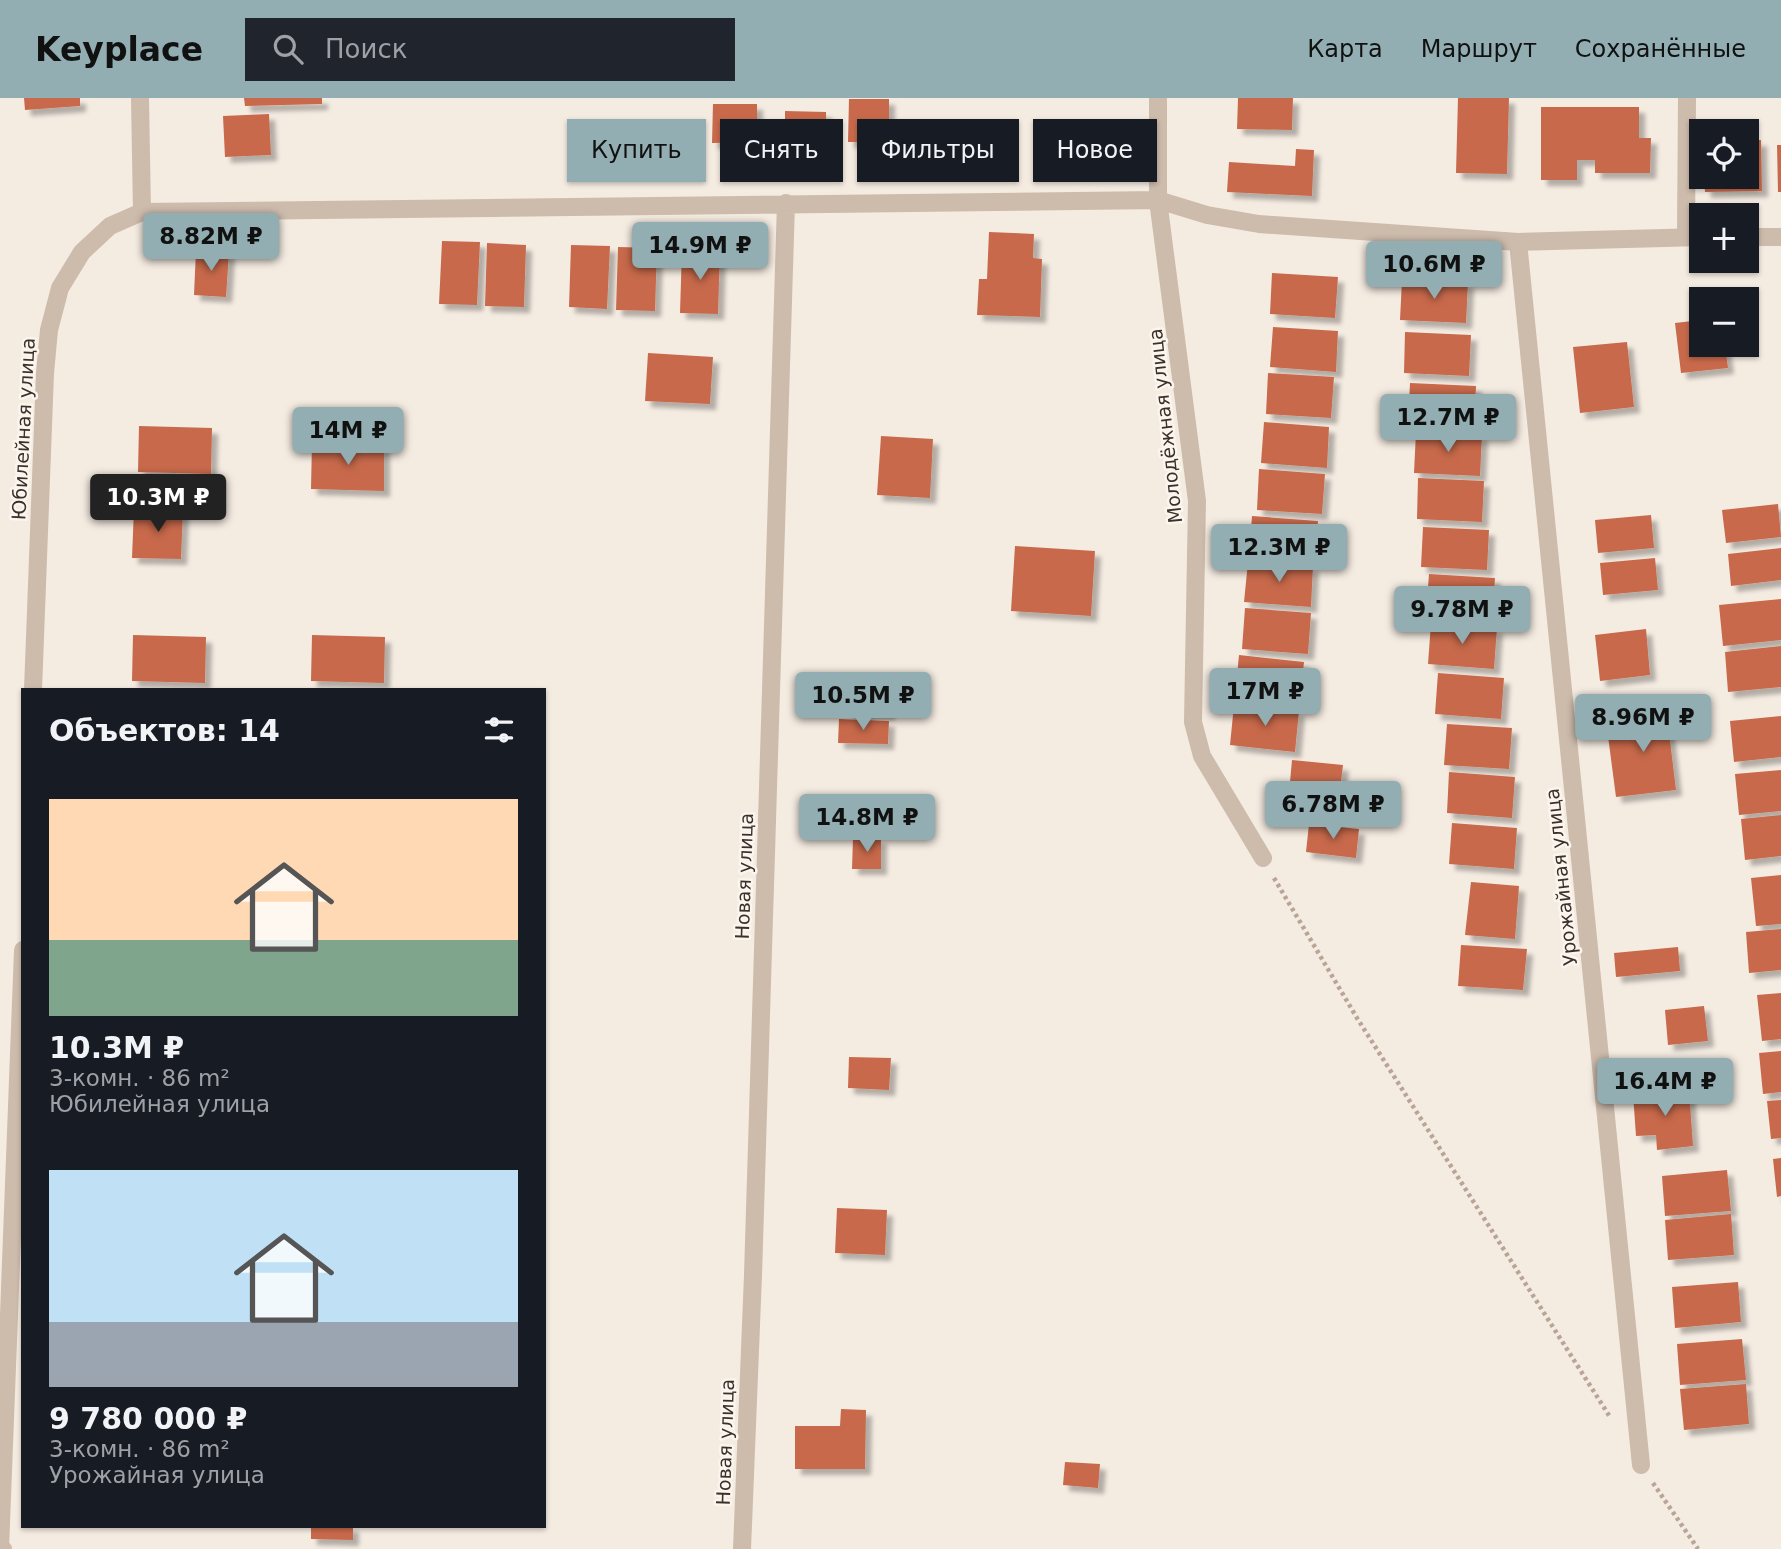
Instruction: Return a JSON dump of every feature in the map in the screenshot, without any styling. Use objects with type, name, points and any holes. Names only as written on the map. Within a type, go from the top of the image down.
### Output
[{"type":"street","points":[[140,98],[142,212],[1158,200],[1207,215],[1259,224],[1518,242],[1689,237]]},
{"type":"street","name":"Молодёжная улица","points":[[1158,98],[1158,200],[1197,501],[1193,722],[1202,756],[1263,858]]},
{"type":"street","points":[[1687,98],[1692,203]]},
{"type":"street","name":"Новая улица","points":[[742,1549],[786,203]]},
{"type":"street","name":"Юбилейная улица","points":[[33,688],[49,330],[60,288],[82,252],[110,226],[142,212]]},
{"type":"street","points":[[1759,237],[1781,237]]},
{"type":"street","name":"Урожайная улица","points":[[1518,242],[1641,1465]]},
{"type":"street","points":[[1,1549],[2,1453],[15,1365],[21,1054]]},
{"type":"path","points":[[1263,858],[1364,1030],[1611,1418]]},
{"type":"path","points":[[1641,1465],[1698,1549]]},
{"type":"building","points":[[24,98],[80,98],[80,106],[25,110]]},
{"type":"building","points":[[244,98],[322,98],[322,104],[245,106]]},
{"type":"building","points":[[1238,98],[1293,98],[1292,130],[1237,129]]},
{"type":"building","points":[[1458,98],[1509,98],[1507,174],[1456,173]]},
{"type":"building","points":[[849,99],[889,99],[889,119],[857,119],[857,142],[848,142]]},
{"type":"building","points":[[713,104],[757,104],[757,119],[720,119],[720,143],[712,143]]},
{"type":"building","points":[[1541,107],[1639,107],[1639,138],[1651,138],[1650,173],[1595,173],[1595,160],[1577,160],[1577,180],[1541,180]]},
{"type":"building","points":[[785,111],[826,112],[826,119],[785,119]]},
{"type":"building","points":[[269,114],[271,155],[225,157],[223,116]]},
{"type":"building","points":[[1759,140],[1762,191],[1705,192],[1705,189],[1759,189]]},
{"type":"building","points":[[1777,145],[1781,145],[1781,192],[1778,192]]},
{"type":"building","points":[[1296,149],[1314,150],[1312,196],[1227,192],[1229,162],[1295,166]]},
{"type":"building","points":[[989,232],[1034,234],[1033,258],[1042,259],[1040,317],[977,315],[979,279],[987,279]]},
{"type":"building","points":[[442,241],[480,242],[477,305],[439,304]]},
{"type":"building","points":[[487,243],[526,245],[524,307],[485,306]]},
{"type":"building","points":[[571,245],[610,246],[607,309],[569,307]]},
{"type":"building","points":[[618,247],[657,248],[655,311],[616,310]]},
{"type":"building","points":[[682,249],[720,251],[718,314],[680,313]]},
{"type":"building","points":[[196,250],[229,252],[226,297],[194,295]]},
{"type":"building","points":[[1272,273],[1338,277],[1335,318],[1270,314]]},
{"type":"building","points":[[1402,280],[1468,282],[1466,323],[1400,320]]},
{"type":"building","points":[[1689,321],[1689,357],[1727,357],[1728,368],[1681,373],[1675,323]]},
{"type":"building","points":[[1273,327],[1338,331],[1336,372],[1270,367]]},
{"type":"building","points":[[1405,332],[1471,335],[1469,376],[1404,373]]},
{"type":"building","points":[[1627,342],[1634,407],[1580,413],[1573,347]]},
{"type":"building","points":[[648,353],[713,357],[710,404],[645,401]]},
{"type":"building","points":[[1268,373],[1334,377],[1331,418],[1266,414]]},
{"type":"building","points":[[1410,383],[1476,386],[1474,426],[1408,424]]},
{"type":"building","points":[[1264,422],[1329,427],[1327,468],[1261,463]]},
{"type":"building","points":[[139,426],[212,428],[211,474],[138,472]]},
{"type":"building","points":[[1416,432],[1482,435],[1480,476],[1414,473]]},
{"type":"building","points":[[881,436],[933,439],[930,498],[877,495]]},
{"type":"building","points":[[312,443],[384,445],[384,491],[311,489]]},
{"type":"building","points":[[1259,469],[1325,474],[1322,514],[1257,510]]},
{"type":"building","points":[[1418,478],[1484,481],[1482,522],[1417,519]]},
{"type":"building","points":[[1778,504],[1781,537],[1726,543],[1722,510]]},
{"type":"building","points":[[134,508],[183,509],[181,559],[132,558]]},
{"type":"building","points":[[1651,515],[1654,548],[1598,553],[1595,520]]},
{"type":"building","points":[[1252,516],[1318,521],[1315,561],[1249,557]]},
{"type":"building","points":[[1423,527],[1489,530],[1487,570],[1421,567]]},
{"type":"building","points":[[1015,546],[1095,551],[1091,616],[1011,611]]},
{"type":"building","points":[[1781,548],[1781,580],[1731,586],[1728,554]]},
{"type":"building","points":[[1655,558],[1658,590],[1603,595],[1600,563]]},
{"type":"building","points":[[1248,562],[1313,566],[1311,607],[1244,602]]},
{"type":"building","points":[[1429,574],[1495,578],[1492,619],[1426,615]]},
{"type":"building","points":[[1781,599],[1781,640],[1723,646],[1719,605]]},
{"type":"building","points":[[1245,608],[1311,613],[1308,654],[1242,649]]},
{"type":"building","points":[[1431,623],[1497,628],[1494,669],[1428,664]]},
{"type":"building","points":[[1646,629],[1650,675],[1600,681],[1595,635]]},
{"type":"building","points":[[133,635],[206,637],[205,683],[132,681]]},
{"type":"building","points":[[312,635],[385,637],[384,683],[311,681]]},
{"type":"building","points":[[1781,646],[1781,687],[1728,692],[1725,652]]},
{"type":"building","points":[[1239,655],[1304,662],[1300,703],[1235,696]]},
{"type":"building","points":[[1438,673],[1504,678],[1501,719],[1435,714]]},
{"type":"building","points":[[850,682],[890,684],[889,714],[849,713]]},
{"type":"building","points":[[1234,705],[1299,711],[1295,752],[1230,745]]},
{"type":"building","points":[[1666,707],[1676,790],[1616,797],[1608,736],[1628,734],[1625,711]]},
{"type":"building","points":[[1781,716],[1781,757],[1734,762],[1730,721]]},
{"type":"building","points":[[839,719],[889,721],[888,744],[838,743]]},
{"type":"building","points":[[1447,724],[1512,728],[1509,769],[1444,765]]},
{"type":"building","points":[[1292,760],[1343,765],[1339,798],[1289,793]]},
{"type":"building","points":[[1781,770],[1781,811],[1739,815],[1735,774]]},
{"type":"building","points":[[1449,772],[1515,777],[1512,818],[1447,813]]},
{"type":"building","points":[[1781,815],[1781,856],[1745,860],[1741,819]]},
{"type":"building","points":[[1452,823],[1517,828],[1514,869],[1449,864]]},
{"type":"building","points":[[1309,824],[1359,829],[1356,858],[1306,852]]},
{"type":"building","points":[[853,838],[881,838],[881,869],[852,869]]},
{"type":"building","points":[[1781,875],[1781,924],[1756,926],[1751,878]]},
{"type":"building","points":[[1471,882],[1519,886],[1515,939],[1465,935]]},
{"type":"building","points":[[1781,929],[1781,970],[1749,973],[1746,932]]},
{"type":"building","points":[[1461,945],[1527,949],[1523,990],[1458,986]]},
{"type":"building","points":[[1678,947],[1680,971],[1616,977],[1614,953]]},
{"type":"building","points":[[1781,993],[1781,1039],[1762,1041],[1757,995]]},
{"type":"building","points":[[1704,1006],[1708,1041],[1668,1045],[1665,1010]]},
{"type":"building","points":[[1781,1051],[1781,1092],[1763,1094],[1759,1053]]},
{"type":"building","points":[[849,1057],[891,1058],[889,1090],[848,1088]]},
{"type":"building","points":[[1689,1089],[1693,1146],[1657,1150],[1656,1135],[1636,1136],[1633,1094]]},
{"type":"building","points":[[1781,1100],[1781,1138],[1771,1139],[1767,1101]]},
{"type":"building","points":[[1781,1158],[1781,1196],[1777,1197],[1773,1159]]},
{"type":"building","points":[[1727,1170],[1731,1211],[1665,1216],[1662,1176]]},
{"type":"building","points":[[837,1208],[887,1210],[885,1255],[835,1253]]},
{"type":"building","points":[[1731,1214],[1734,1255],[1668,1260],[1665,1220]]},
{"type":"building","points":[[1738,1282],[1741,1322],[1675,1328],[1672,1287]]},
{"type":"building","points":[[1742,1339],[1746,1380],[1680,1385],[1677,1344]]},
{"type":"building","points":[[1746,1384],[1749,1424],[1684,1430],[1680,1389]]},
{"type":"building","points":[[841,1409],[866,1410],[865,1469],[795,1469],[795,1426],[840,1426]]},
{"type":"building","points":[[1065,1462],[1100,1464],[1098,1488],[1063,1485]]},
{"type":"building","points":[[311,1528],[353,1528],[353,1540],[311,1539]]}]
